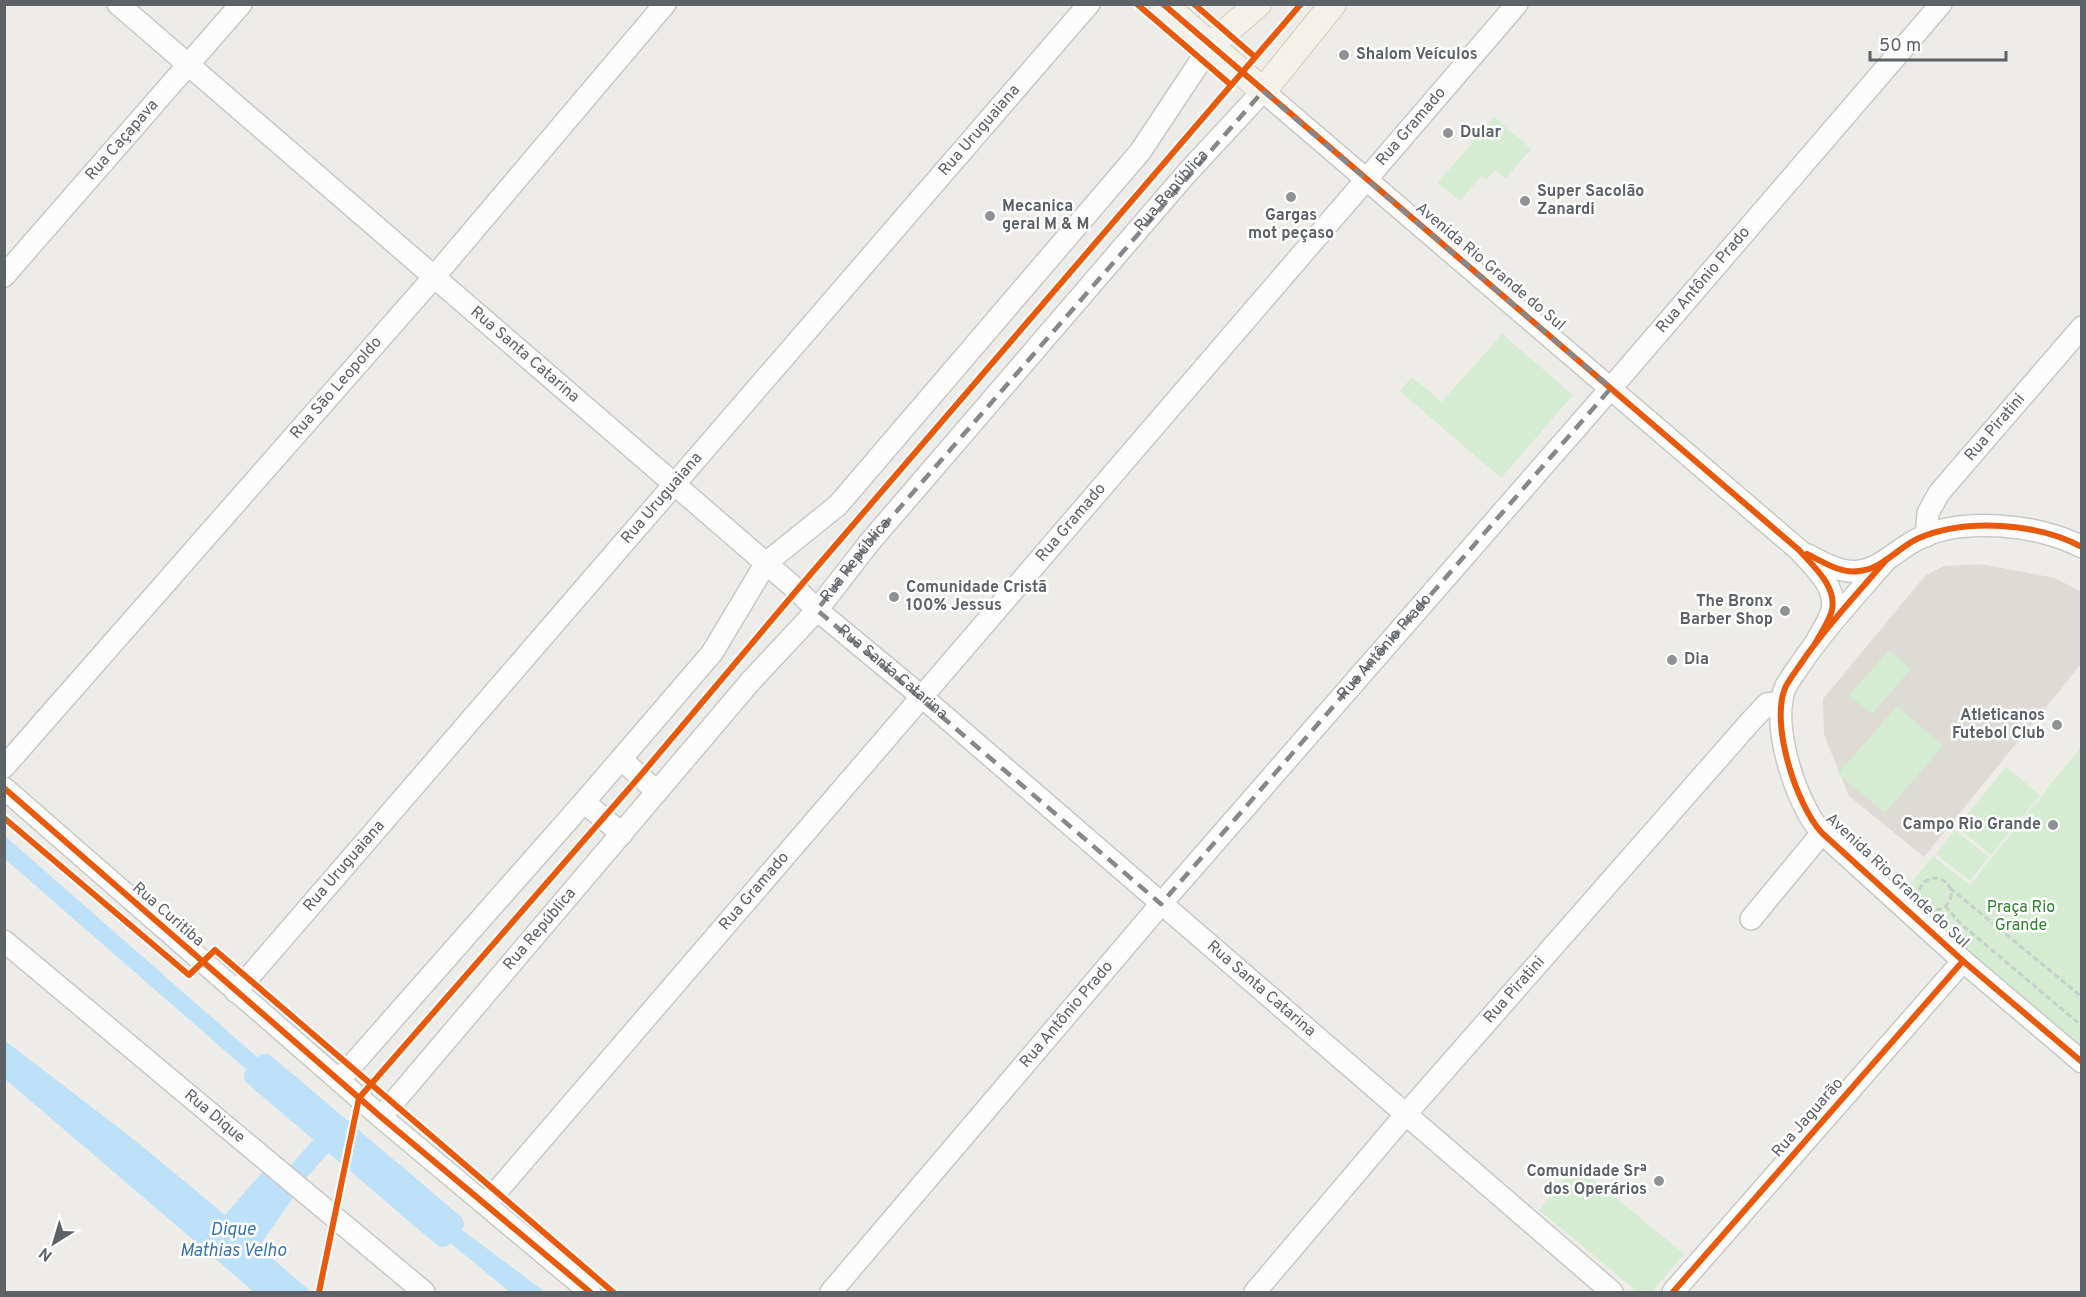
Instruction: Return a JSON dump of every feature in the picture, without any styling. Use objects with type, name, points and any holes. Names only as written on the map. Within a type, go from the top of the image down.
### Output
[{"type":"main road","name":"Avenida Rio Grande do Sul","points":[[1163,4],[1263,91]]},
{"type":"main road","points":[[1211,45],[1258,4]]},
{"type":"main road","name":"Rua República","points":[[1263,91],[1333,4]]},
{"type":"street","name":"Rua Santa Catarina","points":[[118,4],[766,563],[817,610],[921,696],[1612,1293]]},
{"type":"street","name":"Rua Caçapava","points":[[4,276],[241,4]]},
{"type":"street","name":"Rua São Leopoldo","points":[[4,767],[434,277],[665,4]]},
{"type":"street","name":"Rua Uruguaiana","points":[[236,992],[1089,4]]},
{"type":"street","name":"Rua Gramado","points":[[486,1204],[1517,4]]},
{"type":"street","name":"Rua Antônio Prado","points":[[831,1293],[1161,904],[1611,388],[1941,4]]},
{"type":"street","points":[[339,1080],[712,653],[766,563],[838,505],[1140,152],[1211,45]]},
{"type":"street","name":"Avenida Rio Grande do Sul","points":[[1263,91],[1799,550],[1826,581],[1832,601],[1832,612],[1815,644]]},
{"type":"street","name":"Rua República","points":[[381,1117],[750,682],[817,610],[869,543],[1186,174],[1263,91]]},
{"type":"street","name":"Rua Piratini","points":[[1926,536],[1928,513],[1939,493],[2082,327]]},
{"type":"street","name":"Avenida Rio Grande do Sul","points":[[1799,550],[1828,565],[1857,572],[1870,569],[1912,542],[1956,528],[2005,526],[2038,531],[2082,547]]},
{"type":"street","name":"Avenida Rio Grande do Sul","points":[[1886,560],[1815,644],[1787,684],[1782,702],[1790,774],[1799,797],[1822,833],[1963,961],[2082,1062]]},
{"type":"street","name":"Rua Piratini","points":[[1255,1293],[1406,1114],[1751,721],[1767,704],[1782,702]]},
{"type":"street","points":[[621,759],[657,792]]},
{"type":"street","name":"Rua Curitiba","points":[[4,788],[381,1117],[590,1293]]},
{"type":"street","points":[[584,802],[622,834]]},
{"type":"street","points":[[1751,919],[1822,833]]},
{"type":"street","name":"Rua Dique","points":[[4,942],[424,1293]]},
{"type":"street","name":"Rua Jaguarão","points":[[1673,1293],[1963,961]]},
{"type":"path","points":[[1950,888],[1951,897],[1945,906],[1936,909],[1922,903],[1919,892],[1924,882],[1933,878],[1943,880],[2082,997]]},
{"type":"path","points":[[1945,906],[1960,924],[2082,1026]]},
{"type":"highlighted area","points":[[1263,91],[1611,388],[1161,904],[817,610],[869,543]]},
{"type":"shaded area","points":[[1980,564],[2055,578],[2081,592],[2081,664],[1924,857],[1849,796],[1824,735],[1823,699],[1925,576],[1944,566]]},
{"type":"green space","points":[[1494,117],[1531,149],[1506,178],[1495,170],[1486,180],[1481,176],[1460,201],[1438,183]]},
{"type":"green space","points":[[1502,334],[1573,395],[1501,478],[1400,391],[1412,377],[1442,402]]},
{"type":"green space","points":[[1889,650],[1911,669],[1872,714],[1849,695]]},
{"type":"green space","points":[[1897,706],[1943,746],[1885,813],[1838,774]]},
{"type":"green space","name":"Praça Rio Grande","points":[[2081,747],[2081,1051],[1902,894],[1933,856],[1970,885]]},
{"type":"green space","points":[[2006,767],[2040,795],[1991,855],[1957,827]]},
{"type":"green space","points":[[1955,830],[1989,857],[1970,881],[1936,854]]},
{"type":"green space","points":[[1576,1165],[1684,1254],[1652,1292],[1638,1292],[1539,1210]]},
{"type":"water","points":[[5,836],[265,1064],[254,1076],[5,859]]},
{"type":"water","name":"Dique Mathias Velho","points":[[4,1040],[132,1138],[225,1215],[265,1169],[296,1193],[259,1247],[311,1292],[254,1292],[5,1079]]},
{"type":"water","points":[[454,1224],[545,1292],[510,1292],[443,1237]]},
{"type":"waterway","points":[[265,1064],[454,1224],[443,1237],[254,1076],[265,1064]]},
{"type":"waterway","name":"Dique Mathias Velho","points":[[256,1066],[451,1235]]},
{"type":"waterway","points":[[280,1192],[334,1132]]},
{"type":"cycle path","points":[[1137,4],[1231,85]]},
{"type":"cycle path","points":[[1163,4],[1799,550],[1823,577],[1833,601],[1829,619],[1815,644]]},
{"type":"cycle path","points":[[1194,4],[1255,57]]},
{"type":"cycle path","points":[[319,1292],[359,1098],[640,776],[1301,4]]},
{"type":"cycle path","points":[[1807,554],[1839,569],[1859,571],[1876,566],[1919,538],[1958,528],[1980,526],[2023,528],[2064,539],[2082,547]]},
{"type":"cycle path","points":[[1886,560],[1823,633],[1786,686],[1781,720],[1783,741],[1795,783],[1812,820],[1822,833],[1963,961],[2082,1062]]},
{"type":"cycle path","points":[[4,788],[381,1117],[590,1292]]},
{"type":"cycle path","points":[[4,818],[189,975],[215,950],[613,1292]]},
{"type":"cycle path","points":[[1673,1292],[1963,961]]},
{"type":"place","name":"Shalom Veículos","points":[[1344,55]]},
{"type":"place","name":"Dular","points":[[1448,133]]},
{"type":"place","name":"Gargas mot peçaso","points":[[1291,197]]},
{"type":"place","name":"Super Sacolão Zanardi","points":[[1525,201]]},
{"type":"place","name":"Mecanica geral M & M","points":[[990,216]]},
{"type":"place","name":"Comunidade Cristã 100% Jessus","points":[[894,597]]},
{"type":"place","name":"The Bronx Barber Shop","points":[[1785,611]]},
{"type":"place","name":"Dia","points":[[1672,660]]},
{"type":"place","name":"Atleticanos Futebol Club","points":[[2057,725]]},
{"type":"place","name":"Campo Rio Grande","points":[[2053,825]]},
{"type":"place","name":"Comunidade Srª dos Operários","points":[[1659,1181]]}]
